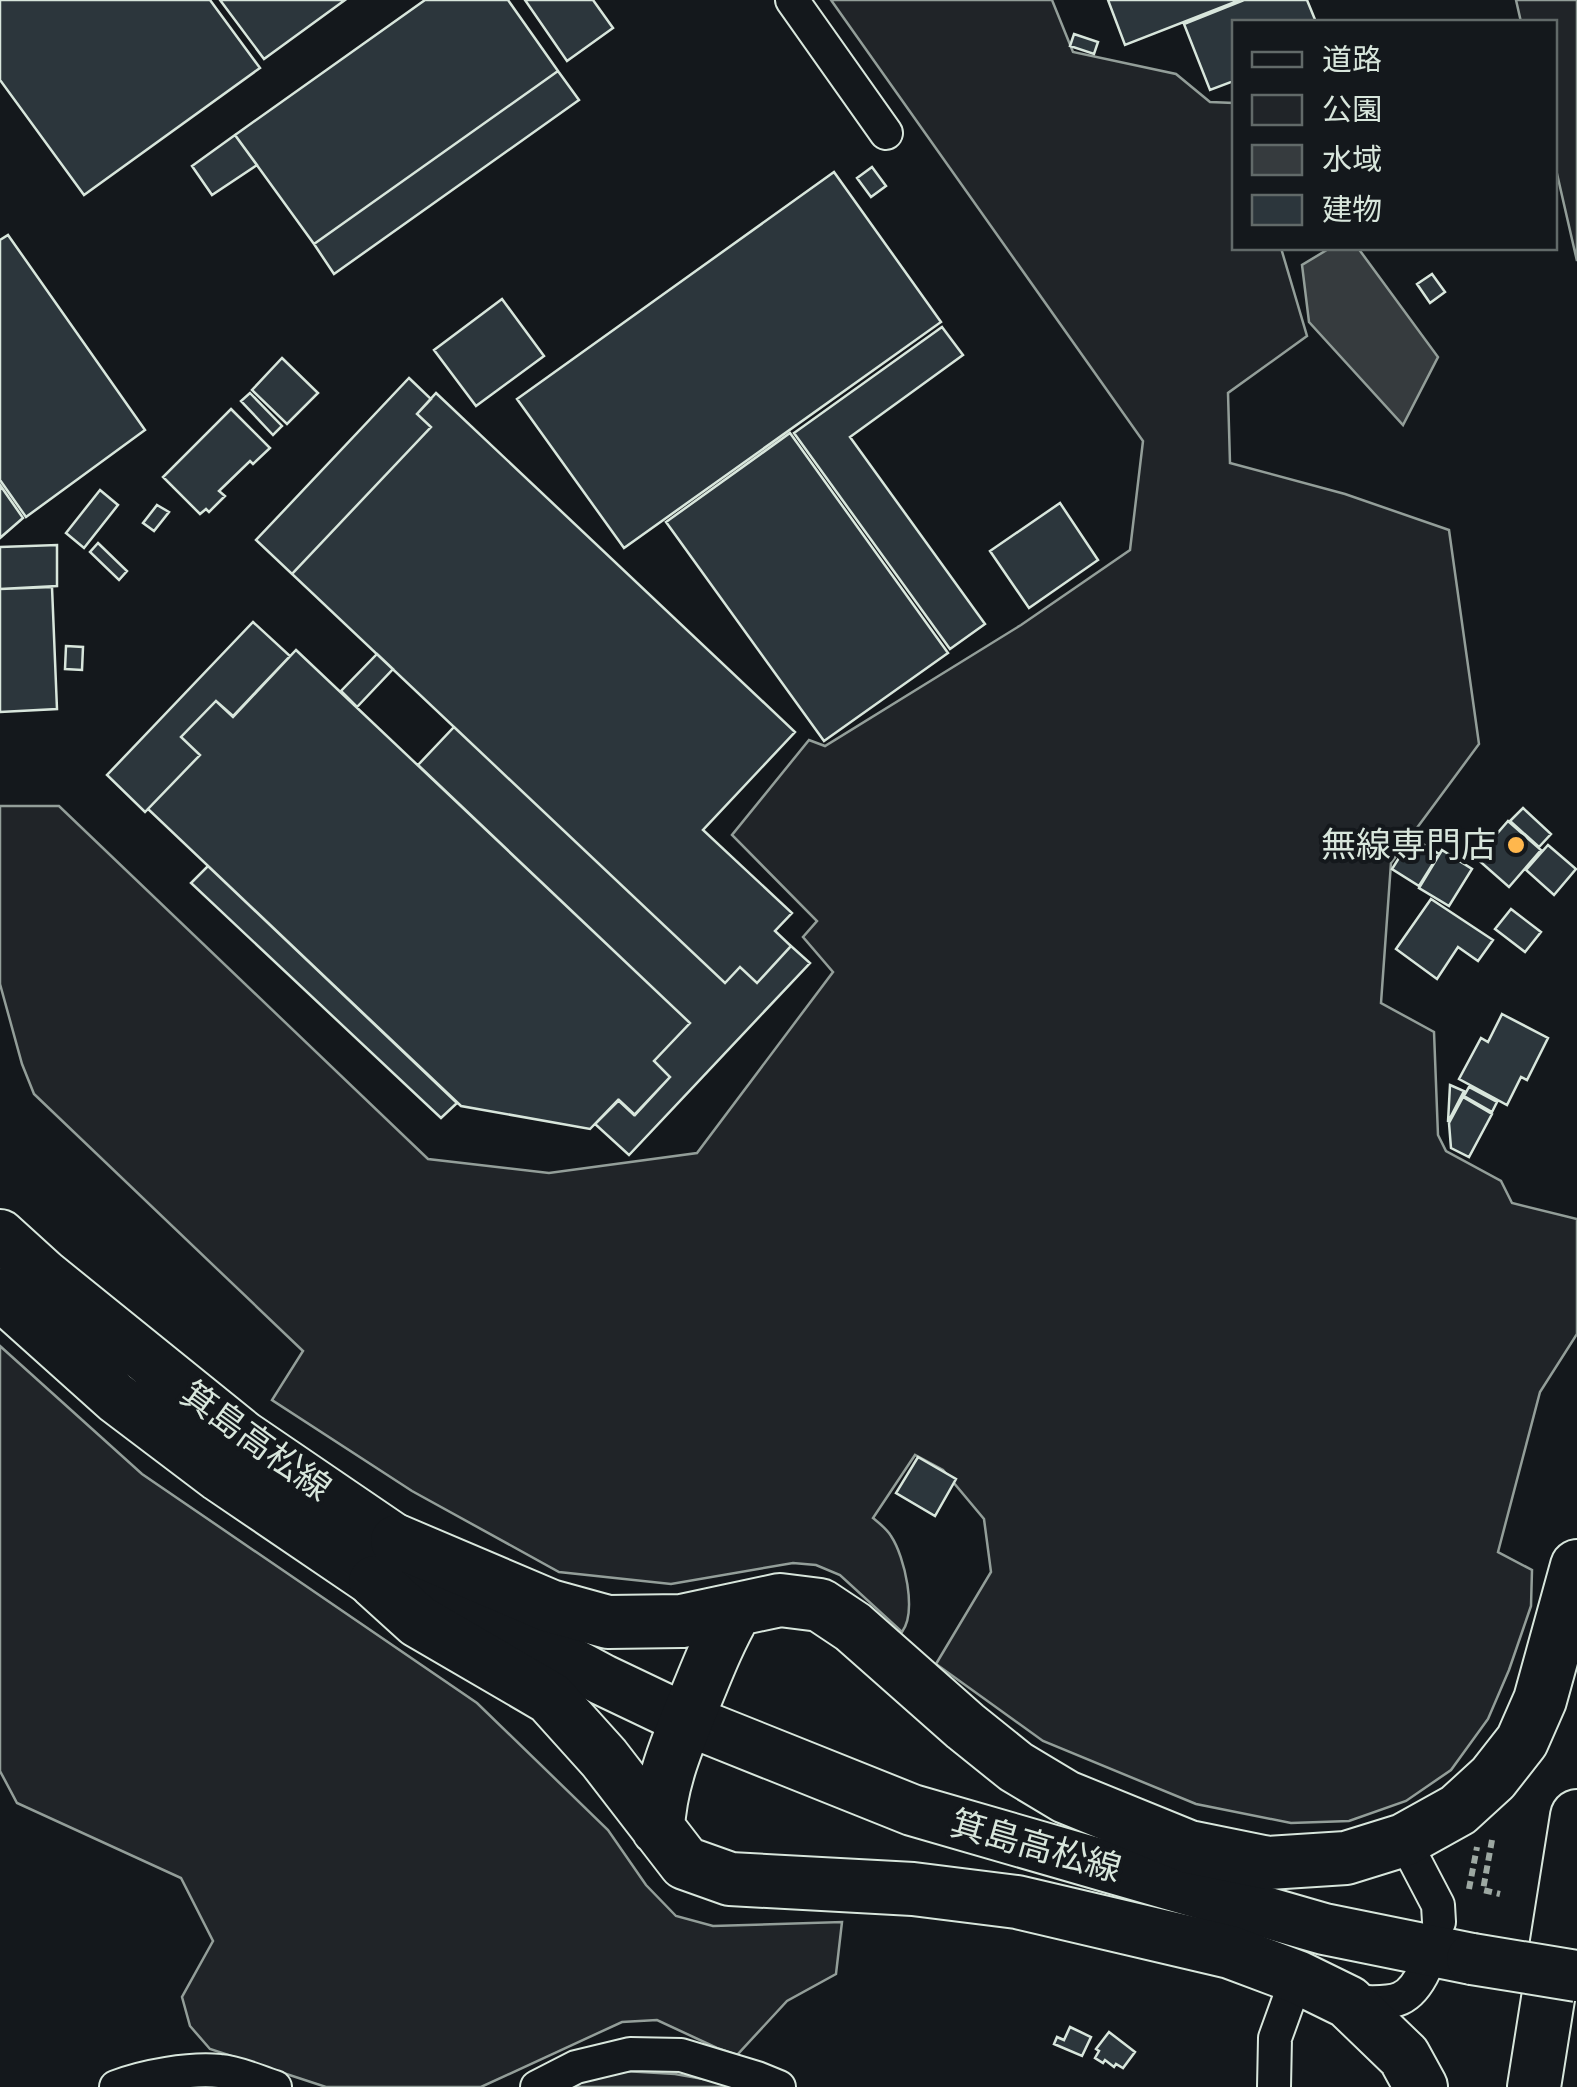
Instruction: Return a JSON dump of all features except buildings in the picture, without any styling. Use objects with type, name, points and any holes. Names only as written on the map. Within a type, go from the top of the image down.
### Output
[{"type":"highway","points":[[386,1562],[608,1622],[682,1621],[780,1600],[820,1605],[853,1627],[1016,1768],[1066,1797],[1189,1847],[1268,1863],[1346,1858],[1404,1840],[1458,1810],[1493,1778],[1522,1741],[1540,1700],[1577,1566]]},
{"type":"highway","points":[[386,1562],[418,1620],[550,1698],[604,1758],[685,1863],[730,1880],[913,1889],[1017,1902],[1230,1952],[1297,1977],[1348,2002],[1404,2056],[1421,2087]]},
{"type":"highway","points":[[658,1828],[659,1800],[687,1720],[722,1634],[736,1610]]},
{"type":"highway","points":[[1534,2087],[1577,1816]]},
{"type":"main road","name":"箕島高松線","points":[[0,1234],[44,1276],[243,1436],[386,1562]]},
{"type":"main road","name":"箕島高松線","points":[[0,1294],[116,1398],[219,1476],[603,1680],[687,1720],[912,1810],[1324,1929],[1448,1964],[1577,1976]]},
{"type":"street","points":[[792,0],[886,133]]},
{"type":"street","points":[[1404,1840],[1438,1905],[1439,1922]]},
{"type":"street","points":[[1348,2002],[1397,2001],[1448,1964]]},
{"type":"street","points":[[1274,2087],[1275,2038],[1297,1977]]},
{"type":"street","points":[[536,2087],[576,2067],[630,2054],[681,2055],[779,2087]]},
{"type":"street","points":[[116,2087],[136,2079],[222,2070],[276,2087]]},
{"type":"path","points":[[1469,1892],[1479,1833],[1492,1836],[1483,1890],[1500,1894]]},
{"type":"green space","points":[[831,0],[1052,0],[1073,52],[1176,74],[1210,102],[1232,103],[1232,250],[1282,250],[1307,336],[1228,393],[1230,463],[1345,494],[1449,530],[1479,744],[1391,863],[1381,1003],[1434,1032],[1438,1135],[1446,1151],[1501,1181],[1512,1203],[1577,1219],[1577,1334],[1540,1392],[1498,1552],[1532,1570],[1531,1606],[1488,1719],[1451,1770],[1406,1801],[1349,1821],[1291,1823],[1196,1804],[1043,1741],[936,1664],[991,1572],[984,1519],[943,1470],[915,1455],[873,1518],[891,1536],[905,1570],[909,1612],[902,1632],[840,1575],[816,1565],[793,1563],[671,1584],[559,1572],[412,1491],[272,1400],[303,1351],[34,1094],[0,984],[0,806],[59,806],[428,1159],[549,1173],[697,1153],[833,972],[803,937],[817,921],[732,835],[809,740],[825,746],[1021,625],[1130,550],[1143,441]]},
{"type":"green space","points":[[1516,0],[1577,0],[1577,261],[1557,174],[1557,20],[1521,20]]},
{"type":"green space","points":[[0,1346],[142,1474],[477,1703],[608,1830],[646,1885],[676,1916],[713,1926],[842,1922],[836,1974],[787,2001],[737,2055],[657,2020],[622,2022],[481,2087],[326,2087],[210,2049],[190,2026],[182,1997],[213,1941],[181,1878],[17,1803],[0,1771]]},
{"type":"green space","points":[[624,2071],[675,2074],[748,2087],[570,2087]]},
{"type":"water","points":[[1327,250],[1359,250],[1438,357],[1403,425],[1309,322],[1302,265]]},
{"type":"place","name":"無線専門店","points":[[1516,845]]}]
